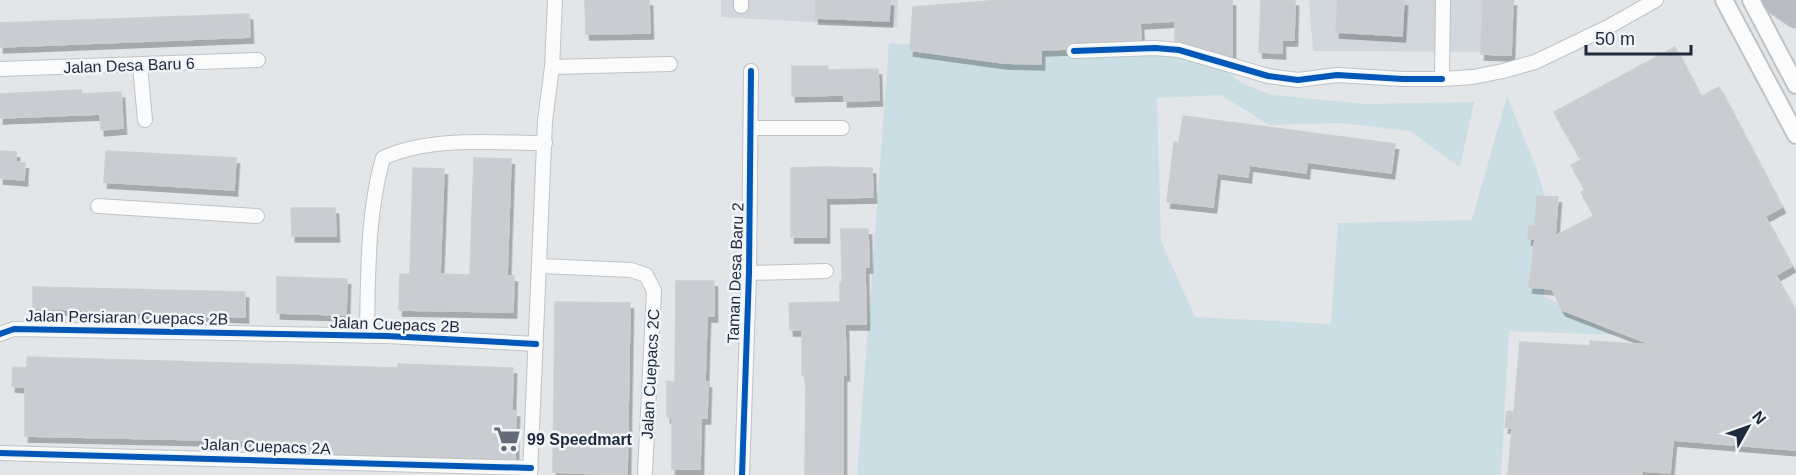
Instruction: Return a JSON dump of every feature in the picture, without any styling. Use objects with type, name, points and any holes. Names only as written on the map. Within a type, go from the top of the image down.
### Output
[{"type":"highway","points":[[1774,0],[1796,15]]},
{"type":"street","points":[[531,472],[545,121],[552,68],[555,0]]},
{"type":"street","points":[[1442,79],[1443,0]]},
{"type":"street","points":[[1074,51],[1155,48],[1179,50],[1268,76],[1298,80],[1336,75],[1442,79],[1473,77],[1535,62],[1608,27],[1656,0]]},
{"type":"street","points":[[1712,0],[1727,4],[1796,135]]},
{"type":"street","points":[[1751,0],[1796,85]]},
{"type":"street","name":"Jalan Desa Baru 6","points":[[0,69],[258,60]]},
{"type":"street","points":[[552,68],[670,64]]},
{"type":"street","points":[[140,65],[145,120]]},
{"type":"street","name":"Taman Desa Baru 2","points":[[742,475],[749,273],[751,71]]},
{"type":"street","points":[[752,128],[842,128]]},
{"type":"street","points":[[367,336],[368,269],[377,178],[383,158],[400,150],[460,142],[545,143]]},
{"type":"street","points":[[98,206],[257,216]]},
{"type":"street","name":"Jalan Cuepacs 2C","points":[[541,266],[631,270],[646,275],[654,291],[645,473]]},
{"type":"street","points":[[749,273],[826,271]]},
{"type":"street","name":"Jalan Persiaran Cuepacs 2B","points":[[0,334],[14,328],[254,333]]},
{"type":"street","name":"Jalan Cuepacs 2B","points":[[254,333],[536,344]]},
{"type":"street","name":"Jalan Cuepacs 2A","points":[[0,453],[531,472]]},
{"type":"shaded area","points":[[721,0],[898,0],[897,27],[721,17]]},
{"type":"shaded area","points":[[1309,0],[1514,0],[1511,52],[1313,51]]},
{"type":"shaded area","points":[[889,43],[966,49],[1131,55],[1202,54],[1240,82],[1271,95],[1366,104],[1474,102],[1460,167],[1410,131],[1341,123],[1269,125],[1221,95],[1157,98],[1161,241],[1195,317],[1331,324],[1338,223],[1472,220],[1507,96],[1537,170],[1550,214],[1544,296],[1616,335],[1509,331],[1501,475],[857,475]]},
{"type":"building","points":[[585,0],[649,0],[650,33],[586,34]]},
{"type":"building","points":[[816,0],[890,0],[889,21],[815,18]]},
{"type":"building","points":[[1002,0],[1232,0],[1232,56],[1175,41],[1175,21],[1140,23],[1141,40],[1074,42],[1066,49],[1041,50],[1041,64],[1003,63],[910,50],[913,7]]},
{"type":"building","points":[[1261,0],[1295,0],[1294,40],[1282,40],[1282,53],[1259,52]]},
{"type":"building","points":[[1338,0],[1404,0],[1402,36],[1336,32]]},
{"type":"building","points":[[1483,0],[1513,0],[1511,55],[1481,54]]},
{"type":"building","points":[[249,14],[250,37],[0,47],[0,23]]},
{"type":"building","points":[[1675,47],[1701,97],[1719,87],[1782,207],[1765,216],[1792,266],[1776,275],[1796,312],[1796,450],[1673,440],[1670,473],[1642,471],[1642,475],[1508,475],[1512,428],[1505,427],[1507,411],[1514,412],[1520,342],[1590,346],[1590,341],[1653,345],[1562,310],[1552,289],[1529,287],[1535,239],[1528,239],[1529,226],[1535,226],[1537,196],[1558,197],[1555,236],[1594,216],[1581,192],[1585,190],[1571,165],[1581,160],[1554,112]]},
{"type":"building","points":[[792,66],[828,66],[828,70],[878,69],[879,100],[844,101],[844,95],[792,96]]},
{"type":"building","points":[[81,90],[82,94],[121,92],[123,128],[101,130],[100,114],[0,118],[0,94]]},
{"type":"building","points":[[1183,116],[1395,144],[1391,173],[1307,162],[1306,173],[1249,165],[1248,177],[1217,173],[1213,207],[1167,202],[1174,142],[1179,143]]},
{"type":"building","points":[[0,151],[16,152],[16,162],[25,163],[24,180],[0,178]]},
{"type":"building","points":[[106,151],[236,158],[234,190],[104,182]]},
{"type":"building","points":[[474,158],[511,159],[507,276],[514,276],[513,312],[399,310],[400,274],[410,274],[413,168],[444,169],[440,274],[470,275]]},
{"type":"building","points":[[791,168],[872,168],[873,197],[826,198],[826,237],[791,237]]},
{"type":"building","points":[[291,208],[335,208],[336,236],[292,236]]},
{"type":"building","points":[[841,229],[868,229],[869,267],[865,267],[866,324],[845,324],[843,475],[805,475],[806,375],[802,375],[802,330],[790,330],[789,303],[840,302]]},
{"type":"building","points":[[277,277],[347,279],[346,315],[277,313]]},
{"type":"building","points":[[676,281],[714,281],[714,316],[707,316],[705,382],[708,382],[707,418],[701,418],[700,469],[672,469],[672,418],[667,417],[667,381],[675,382]]},
{"type":"building","points":[[33,287],[245,292],[245,317],[33,308]]},
{"type":"building","points":[[555,302],[630,303],[627,475],[553,472]]},
{"type":"building","points":[[27,357],[398,368],[398,364],[513,368],[512,411],[516,411],[515,459],[258,451],[258,441],[25,436],[25,387],[12,386],[13,367],[27,368]]},
{"type":"cycle path","points":[[1074,51],[1155,48],[1179,50],[1268,76],[1298,80],[1337,75],[1442,79]]},
{"type":"cycle path","points":[[742,475],[749,273],[751,71]]},
{"type":"cycle path","points":[[0,334],[14,329],[387,336],[536,344]]},
{"type":"cycle path","points":[[0,453],[531,468]]},
{"type":"place","name":"99 Speedmart","points":[[507,439]]}]
